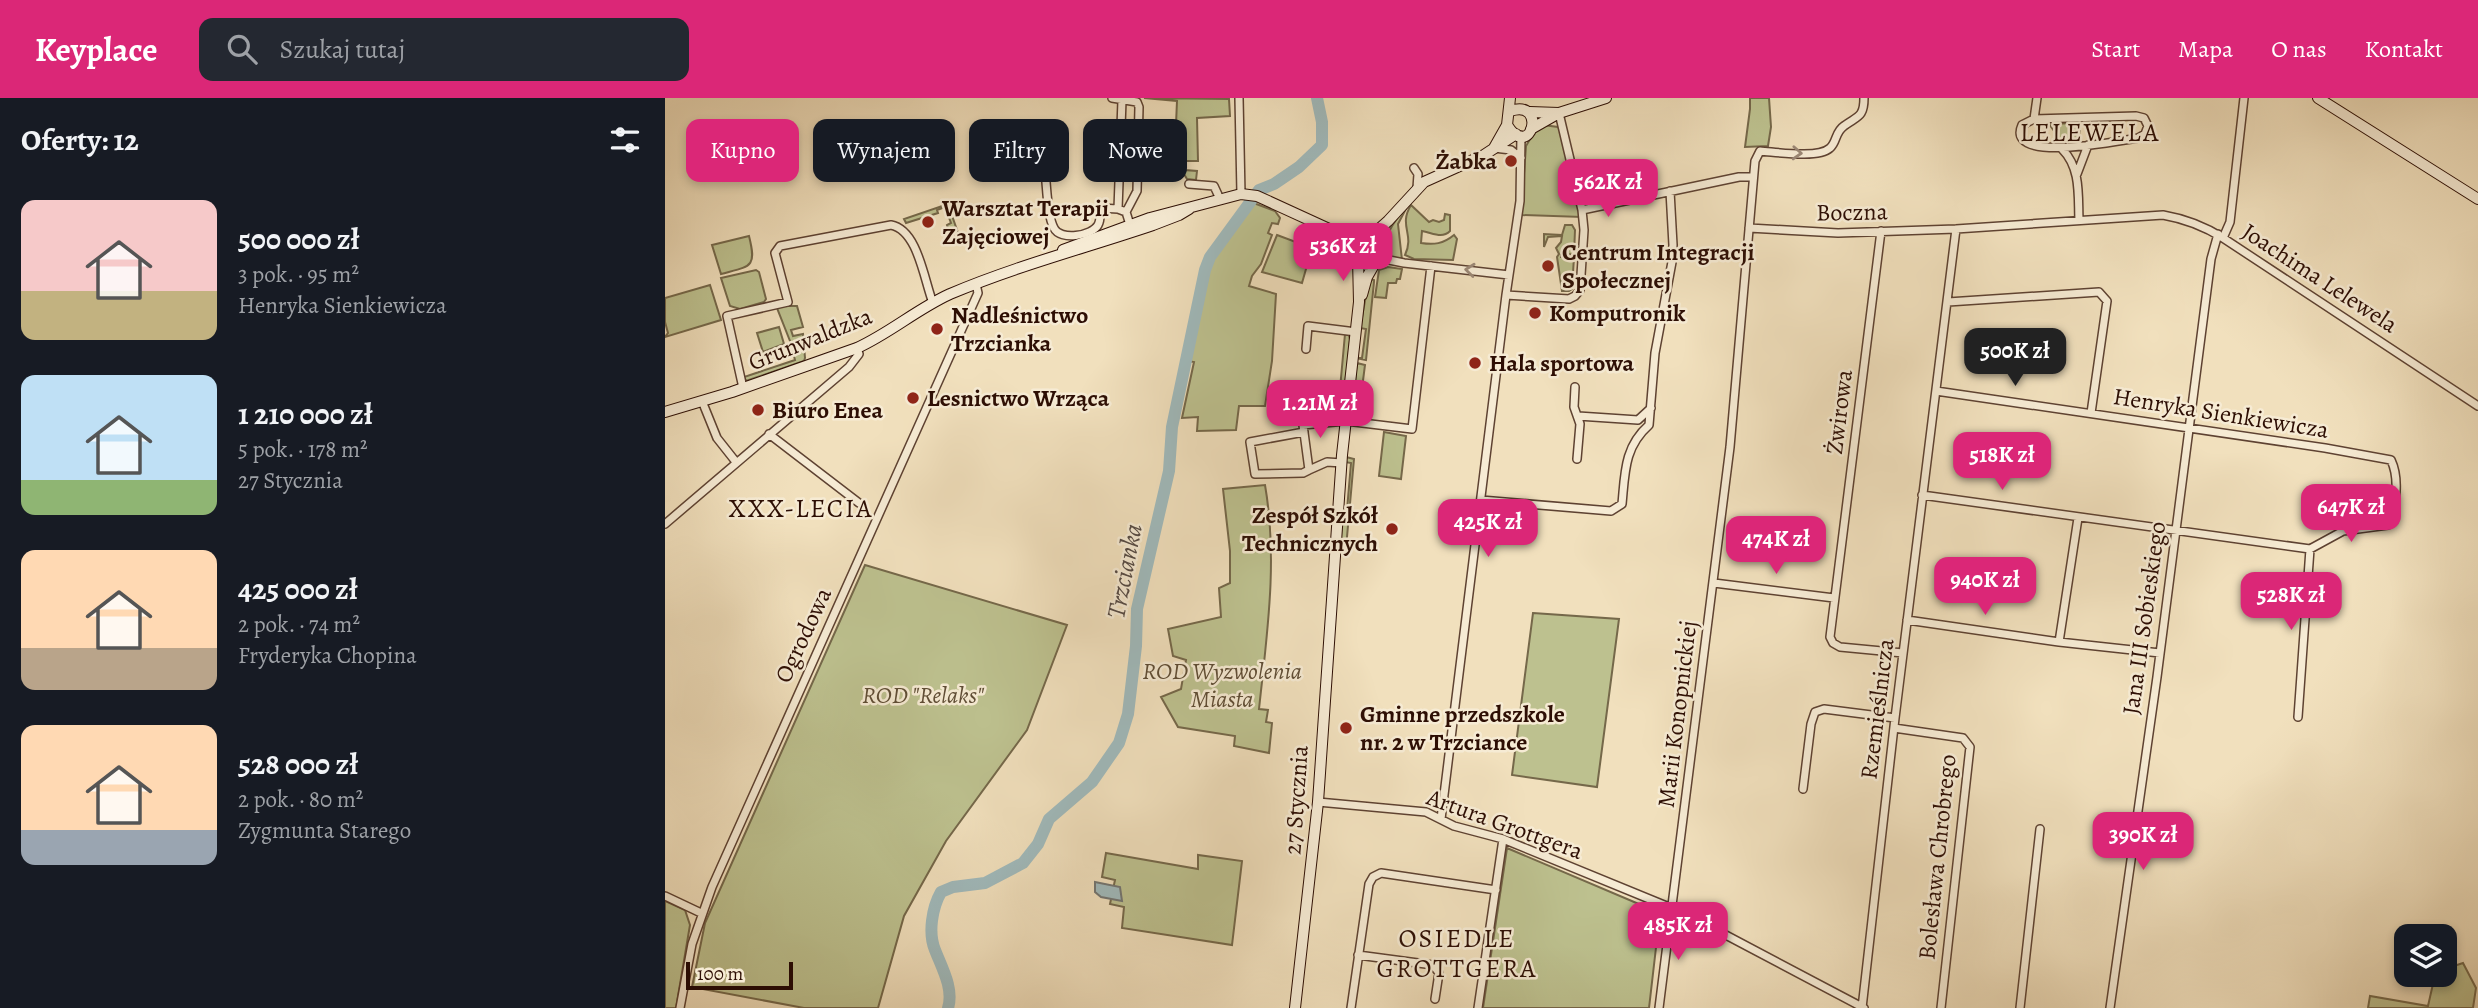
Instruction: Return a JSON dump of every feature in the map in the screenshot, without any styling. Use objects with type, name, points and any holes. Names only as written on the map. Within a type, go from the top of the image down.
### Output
[{"type":"main road","points":[[1494,148],[1507,125],[1510,98]]},
{"type":"main road","points":[[1522,98],[1533,120],[1531,129]]},
{"type":"main road","points":[[1357,255],[1357,243],[1388,221],[1417,188],[1432,177],[1559,113],[1607,98]]},
{"type":"main road","points":[[2318,98],[2478,199]]},
{"type":"main road","points":[[1510,111],[1518,107],[1529,111],[1559,113]]},
{"type":"main road","points":[[1507,125],[1519,134]]},
{"type":"main road","name":"Grunwaldzka","points":[[665,412],[857,348],[933,303],[976,284],[1069,253],[1177,210],[1245,194]]},
{"type":"main road","points":[[1245,194],[1264,199],[1340,234],[1378,240],[1380,256],[1364,264],[1340,234]]},
{"type":"main road","name":"27 Stycznia","points":[[1359,302],[1367,276],[1380,256],[1388,221]]},
{"type":"main road","name":"Grunwaldzka","points":[[1044,260],[1073,245],[1131,228]]},
{"type":"main road","name":"27 Stycznia","points":[[1295,1008],[1318,802],[1342,463],[1359,302],[1357,255]]},
{"type":"street","points":[[1112,98],[1136,102],[1139,107],[1136,191],[1122,211]]},
{"type":"street","points":[[1239,98],[1245,194]]},
{"type":"street","name":"Marii Konopnickiej","points":[[1659,1008],[1714,583],[1737,380],[1755,161],[1762,151],[1820,154],[1829,150],[1838,131],[1859,117],[1864,109],[1864,98]]},
{"type":"street","points":[[2034,119],[2037,98]]},
{"type":"street","name":"Joachima Lelewela","points":[[2244,98],[2230,222],[2221,236],[2478,406]]},
{"type":"street","points":[[1122,100],[1122,211],[1131,228]]},
{"type":"street","points":[[1506,295],[1567,299],[1575,296],[1581,284],[1583,210],[1559,113]]},
{"type":"street","points":[[2136,116],[2144,118],[2147,132],[2142,136],[2062,149],[2029,144],[2022,140],[2022,125],[2034,119],[2136,116]]},
{"type":"street","points":[[1441,819],[1520,201],[1519,134]]},
{"type":"street","points":[[2077,175],[2088,145]]},
{"type":"street","points":[[1494,148],[1511,150],[1521,159]]},
{"type":"street","points":[[2062,149],[2073,163],[2077,175],[2079,220]]},
{"type":"street","points":[[1417,188],[1416,171],[1432,177]]},
{"type":"street","points":[[1583,210],[1739,177],[1752,177]]},
{"type":"street","points":[[1046,182],[1053,226],[1060,234],[1071,236],[1096,228],[1100,208],[1122,211]]},
{"type":"street","points":[[1189,184],[1214,186],[1220,199]]},
{"type":"street","points":[[1636,436],[1649,425],[1655,354],[1672,262],[1671,191]]},
{"type":"street","points":[[1956,229],[2163,215],[2199,224],[2221,236]]},
{"type":"street","points":[[743,388],[727,316],[788,302],[775,253],[780,246],[891,225],[898,226],[916,252],[933,303]]},
{"type":"street","name":"Boczna","points":[[1749,228],[1838,233],[1956,229]]},
{"type":"street","name":"Rzemieślnicza","points":[[1863,1008],[1895,718],[1956,229]]},
{"type":"street","name":"Żwirowa","points":[[1881,230],[1830,637],[1833,643],[1840,647],[1903,653]]},
{"type":"street","name":"Jana III Sobieskiego","points":[[2110,1008],[2160,653],[2211,259],[2221,236]]},
{"type":"street","points":[[1380,256],[1394,262],[1509,275]]},
{"type":"street","points":[[1309,470],[1303,425],[1346,421],[1412,429],[1431,266]]},
{"type":"street","name":"Ogrodowa","points":[[680,1008],[701,913],[786,717],[978,293],[976,284]]},
{"type":"street","points":[[1948,302],[2099,292],[2107,301],[2091,413]]},
{"type":"street","points":[[1306,349],[1308,326],[1356,332]]},
{"type":"street","points":[[665,524],[853,362],[859,354],[857,348]]},
{"type":"street","points":[[1575,387],[1574,407],[1580,424],[1577,459]]},
{"type":"street","name":"Henryka Sienkiewicza","points":[[1936,391],[2391,460],[2396,476],[2393,514],[2388,525],[2343,531],[2310,549]]},
{"type":"street","points":[[702,401],[717,438],[736,462]]},
{"type":"street","points":[[1481,500],[1611,510],[1618,508],[1622,504],[1627,459],[1636,436],[1638,421],[1651,407]]},
{"type":"street","points":[[1578,416],[1638,421]]},
{"type":"street","points":[[1304,432],[1250,442],[1255,474],[1303,473],[1327,462],[1342,463]]},
{"type":"street","points":[[769,434],[859,503]]},
{"type":"street","points":[[1922,495],[2310,549],[2298,717]]},
{"type":"street","points":[[2059,642],[2078,518]]},
{"type":"street","points":[[1714,583],[1834,598]]},
{"type":"street","points":[[1907,620],[2059,642],[2160,653]]},
{"type":"street","points":[[1803,789],[1811,724],[1815,712],[1824,709],[1895,718]]},
{"type":"street","name":"Bolesława Chrobrego","points":[[1894,728],[1963,738],[1970,747],[1941,1008]]},
{"type":"street","name":"Artura Grottgera","points":[[1318,802],[1426,812],[1454,826],[1503,839],[1686,914],[1863,1008]]},
{"type":"street","points":[[2137,816],[2186,821]]},
{"type":"street","points":[[2020,1008],[2040,829]]},
{"type":"street","points":[[1478,1008],[1503,839]]},
{"type":"street","points":[[1351,1008],[1369,884],[1373,877],[1381,873],[1496,890]]},
{"type":"street","points":[[665,896],[701,913]]},
{"type":"street","points":[[1358,955],[1433,965],[1439,973],[1434,999]]},
{"type":"green space","points":[[1144,98],[1229,99],[1230,116],[1197,118],[1198,161],[1187,161],[1187,119],[1176,119],[1177,101]]},
{"type":"green space","points":[[1750,98],[1769,98],[1771,127],[1768,146],[1745,147]]},
{"type":"green space","points":[[2075,123],[2080,130],[2078,139],[2062,142],[2049,124]]},
{"type":"green space","points":[[1543,125],[1558,127],[1562,133],[1582,217],[1521,215],[1526,146],[1536,129]]},
{"type":"green space","points":[[1187,170],[1197,171],[1196,180],[1187,179]]},
{"type":"green space","points":[[1251,202],[1275,211],[1280,218],[1278,224],[1272,223],[1268,233],[1272,235],[1249,286],[1276,294],[1272,361],[1265,406],[1239,406],[1236,430],[1197,431],[1198,417],[1182,418],[1194,362],[1187,361],[1206,270],[1211,257]]},
{"type":"green space","points":[[948,204],[958,233],[950,236],[947,225],[951,223],[945,207],[937,210],[938,213],[906,223],[904,219]]},
{"type":"green space","points":[[1408,205],[1398,224],[1402,260],[1390,257],[1386,244],[1390,230]]},
{"type":"green space","points":[[1411,205],[1429,222],[1439,222],[1444,220],[1445,214],[1450,215],[1450,231],[1441,235],[1422,231],[1421,243],[1438,243],[1454,235],[1457,239],[1453,260],[1414,259],[1405,255],[1408,248],[1406,219]]},
{"type":"green space","points":[[1565,225],[1572,225],[1575,230],[1574,254],[1561,255],[1574,257],[1572,289],[1569,291],[1562,291],[1557,257],[1559,254],[1556,248],[1562,236],[1548,237],[1544,247],[1544,234],[1562,235]]},
{"type":"green space","points":[[1277,235],[1312,248],[1302,283],[1262,272]]},
{"type":"green space","points":[[749,236],[752,260],[745,267],[721,274],[712,245]]},
{"type":"green space","points":[[1388,267],[1402,269],[1400,279],[1397,279],[1396,283],[1388,283],[1386,298],[1375,297],[1379,270]]},
{"type":"green space","points":[[756,270],[759,272],[766,299],[764,302],[740,309],[730,306],[721,278]]},
{"type":"green space","points":[[1369,279],[1374,282],[1366,360],[1356,358],[1362,358],[1366,329],[1360,328]]},
{"type":"green space","points":[[710,285],[721,320],[665,337],[668,333],[665,298]]},
{"type":"green space","points":[[797,306],[803,327],[791,330],[793,336],[803,334],[804,361],[746,381],[744,377],[795,360],[777,308]]},
{"type":"green space","points":[[779,327],[784,344],[763,352],[757,333]]},
{"type":"green space","points":[[1345,334],[1349,335],[1350,340],[1343,410],[1338,411]]},
{"type":"green space","points":[[1357,363],[1365,365],[1360,404],[1352,402]]},
{"type":"green space","points":[[1384,432],[1406,436],[1401,479],[1379,476]]},
{"type":"green space","points":[[1346,457],[1354,459],[1346,548],[1339,546],[1341,511],[1347,510],[1351,463],[1345,462]]},
{"type":"green space","name":"ROD Wyzwolenia Miasta","points":[[1265,485],[1271,569],[1259,709],[1268,710],[1266,722],[1272,723],[1269,753],[1234,746],[1235,736],[1178,727],[1161,697],[1181,689],[1186,660],[1173,656],[1168,629],[1221,617],[1219,588],[1230,583],[1230,551],[1223,489]]},
{"type":"green space","name":"ROD \"Relaks\"","points":[[865,565],[1067,625],[1027,730],[946,841],[904,916],[878,1008],[804,1008],[692,987],[705,923]]},
{"type":"green space","points":[[1533,613],[1619,619],[1597,787],[1512,775]]},
{"type":"green space","points":[[1507,848],[1660,913],[1649,1008],[1483,1008]]},
{"type":"green space","points":[[1106,853],[1198,869],[1198,855],[1242,861],[1232,945],[1122,928],[1124,907],[1110,904],[1115,880],[1102,877]]},
{"type":"green space","points":[[665,901],[685,910],[690,925],[676,1008],[665,1008]]},
{"type":"green space","points":[[2463,963],[2476,988],[2473,1008],[2368,1008],[2370,996],[2428,1006],[2432,987],[2457,987],[2457,965]]},
{"type":"water","points":[[1095,882],[1120,887],[1122,901],[1101,897],[1095,892]]},
{"type":"waterway","name":"Trzcianka","points":[[948,1008],[948,986],[935,950],[931,928],[941,892],[953,887],[985,883],[1023,863],[1038,844],[1049,819],[1092,782],[1119,743],[1128,714],[1136,646],[1137,609],[1169,471],[1172,427],[1205,270],[1210,257],[1259,190],[1274,184],[1299,167],[1322,145],[1322,122],[1317,98]]},
{"type":"place","name":"Żabka","points":[[1511,161]]},
{"type":"place","name":"Warsztat Terapii Zajęciowej","points":[[928,222]]},
{"type":"place","name":"Centrum Integracji Społecznej","points":[[1548,266]]},
{"type":"place","name":"Komputronik","points":[[1535,313]]},
{"type":"place","name":"Nadleśnictwo Trzcianka","points":[[937,329]]},
{"type":"place","name":"Hala sportowa","points":[[1475,363]]},
{"type":"place","name":"Lesnictwo Wrząca","points":[[913,398]]},
{"type":"place","name":"Biuro Enea","points":[[758,410]]},
{"type":"place","name":"Zespół Szkół Technicznych","points":[[1392,529]]},
{"type":"place","name":"Gminne przedszkole nr. 2 w Trzciance","points":[[1346,728]]},
{"type":"district","name":"LELEWELA","points":[[2090,132]]},
{"type":"district","name":"XXX-LECIA","points":[[801,508]]},
{"type":"district","name":"OSIEDLE GROTTGERA","points":[[1457,953]]}]
